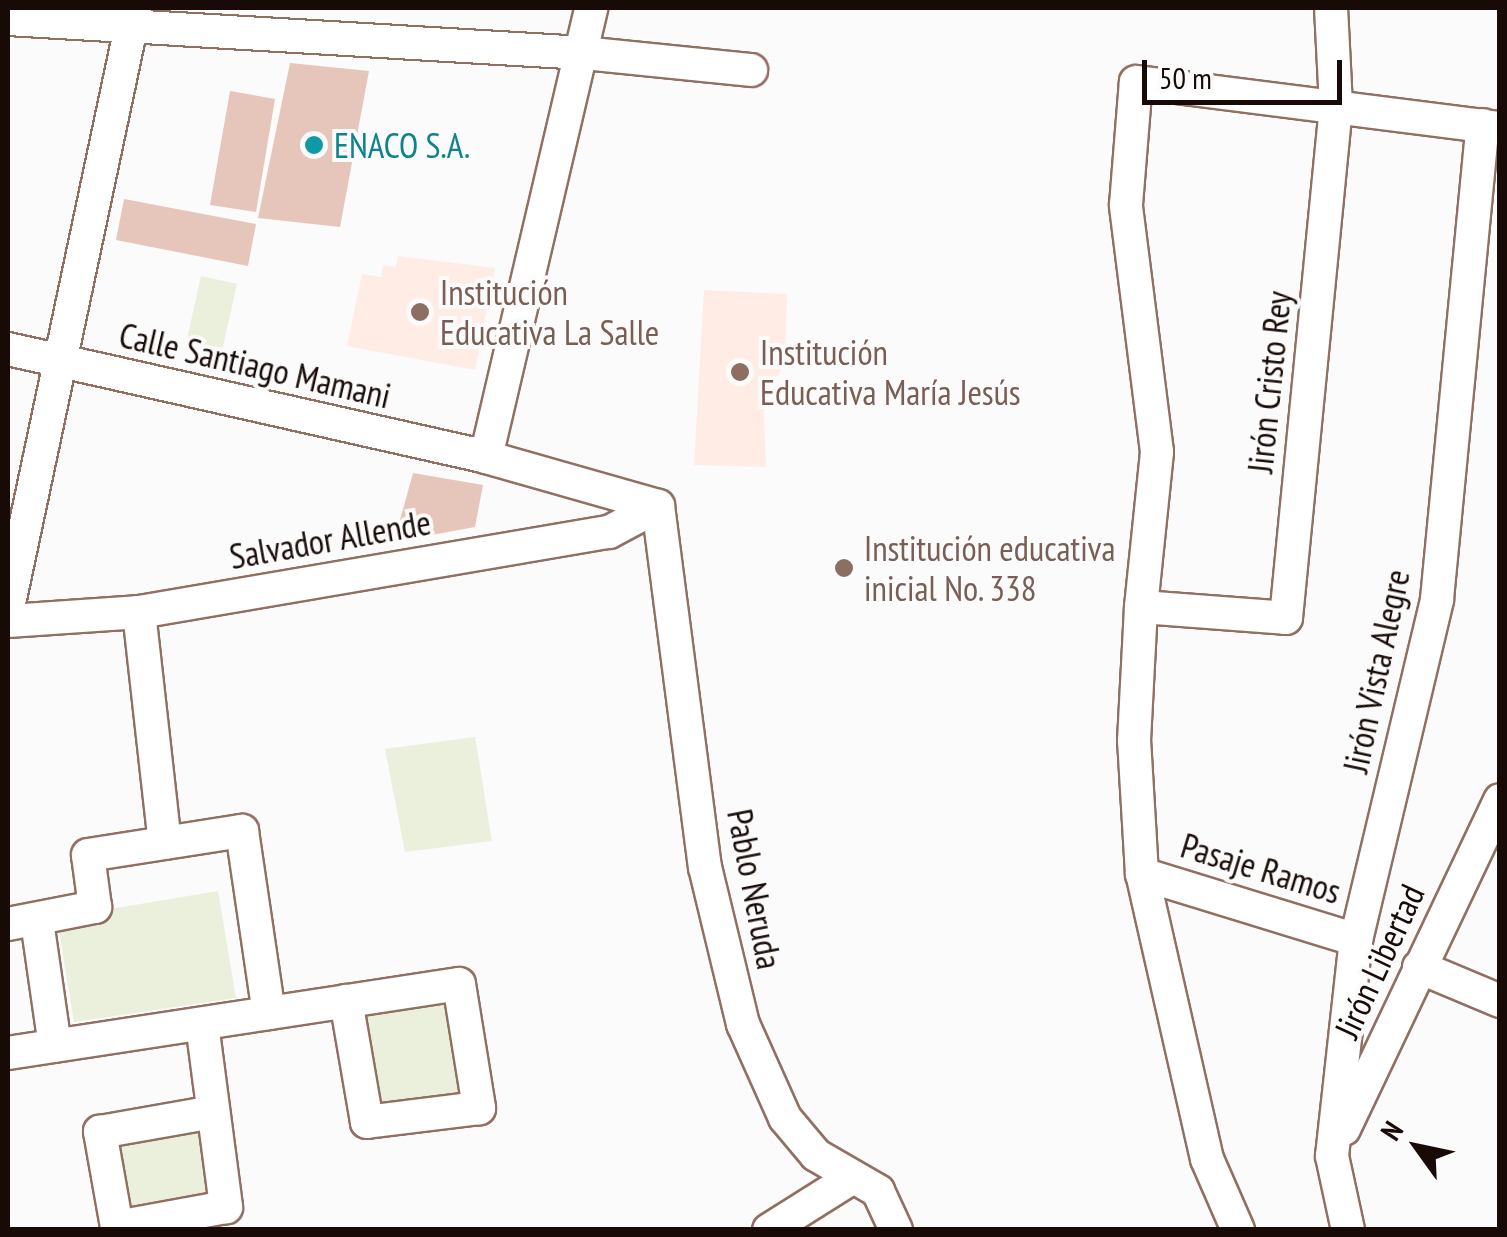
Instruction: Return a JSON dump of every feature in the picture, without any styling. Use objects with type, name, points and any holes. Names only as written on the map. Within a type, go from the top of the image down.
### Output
[{"type":"street","points":[[486,457],[592,8]]},
{"type":"street","name":"Jirón Cristo Rey","points":[[1140,607],[1286,618],[1336,106],[1331,8]]},
{"type":"street","points":[[8,608],[132,17]]},
{"type":"street","points":[[8,19],[132,17],[751,70]]},
{"type":"street","points":[[1238,1230],[1207,1159],[1174,1028],[1142,874],[1134,741],[1140,607],[1158,452],[1126,206],[1136,82],[1491,127]]},
{"type":"street","name":"Jirón Vista Alegre","points":[[1348,1230],[1332,1156],[1356,940],[1437,600],[1491,127]]},
{"type":"street","name":"Calle Santiago Mamani","points":[[8,349],[486,457],[658,506]]},
{"type":"street","name":"Salvador Allende","points":[[8,621],[138,612],[609,532],[658,506]]},
{"type":"street","name":"Pablo Neruda","points":[[658,506],[705,867],[742,1024],[785,1118],[816,1154],[878,1192],[896,1230]]},
{"type":"street","points":[[138,612],[165,843]]},
{"type":"street","name":"Jirón Libertad","points":[[1332,1156],[1500,800]]},
{"type":"street","points":[[56,1046],[22,922],[95,907],[88,856],[242,831],[269,1013]]},
{"type":"street","name":"Pasaje Ramos","points":[[1142,874],[1356,940]]},
{"type":"street","points":[[1419,967],[1500,1001]]},
{"type":"street","points":[[8,1053],[202,1024],[346,1001],[459,984],[479,1108],[367,1122],[346,1001]]},
{"type":"street","points":[[202,1024],[226,1207],[116,1227],[100,1132],[213,1112]]},
{"type":"street","points":[[769,1230],[854,1177]]},
{"type":"shaded area","name":"Institución Educativa La Salle","points":[[398,256],[495,268],[475,370],[347,346],[362,274],[381,277],[383,265],[396,267]]},
{"type":"shaded area","name":"Institución Educativa María Jesús","points":[[704,290],[787,294],[785,361],[775,382],[763,391],[766,467],[694,465]]},
{"type":"green space","points":[[201,276],[237,284],[221,356],[185,348]]},
{"type":"green space","points":[[475,737],[492,841],[405,852],[385,749]]},
{"type":"green space","points":[[218,891],[236,998],[74,1022],[57,918]]},
{"type":"green space","points":[[449,996],[465,1097],[375,1112],[361,1010]]},
{"type":"green space","points":[[201,1125],[214,1199],[124,1214],[112,1141]]},
{"type":"building","name":"ENACO S.A.","points":[[290,63],[369,71],[340,227],[258,218]]},
{"type":"building","points":[[230,91],[275,99],[256,212],[210,205]]},
{"type":"building","points":[[124,199],[256,224],[248,266],[116,240]]},
{"type":"building","points":[[413,473],[483,485],[475,527],[394,542]]},
{"type":"place","name":"ENACO S.A.","points":[[314,145]]},
{"type":"place","name":"Institución Educativa La Salle","points":[[420,312]]},
{"type":"place","name":"Institución Educativa María Jesús","points":[[740,372]]},
{"type":"place","name":"Institución educativa inicial No. 338","points":[[844,568]]}]
